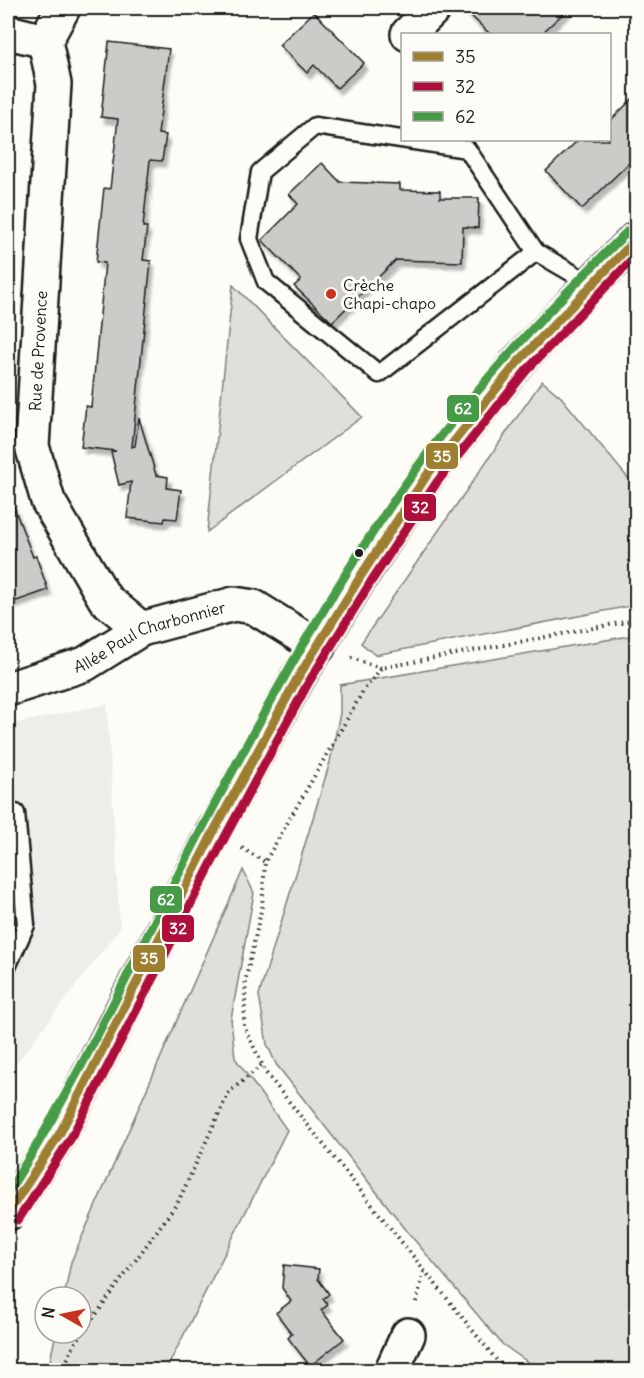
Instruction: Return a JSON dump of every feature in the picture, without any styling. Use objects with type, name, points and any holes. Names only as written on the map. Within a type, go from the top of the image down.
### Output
[{"type":"main road","points":[[8,32],[45,40],[63,8]]},
{"type":"main road","points":[[409,33],[434,8]]},
{"type":"main road","name":"Rue de Provence","points":[[45,40],[54,84],[32,446],[48,501],[105,599],[141,629]]},
{"type":"main road","points":[[8,1213],[60,1133],[214,831],[297,679],[427,475],[518,363],[636,239]]},
{"type":"main road","name":"Allée Paul Charbonnier","points":[[8,689],[85,664],[141,629],[234,604],[254,607],[318,647]]},
{"type":"main road","points":[[392,1371],[408,1335]]},
{"type":"lane","points":[[401,139],[315,126],[260,172],[249,239],[266,282],[379,374],[536,252]]},
{"type":"lane","points":[[414,141],[467,149],[536,252],[591,284]]},
{"type":"lane","points":[[8,813],[16,813],[26,925],[8,965]]},
{"type":"path","points":[[511,1371],[498,1362],[266,1073],[262,1065],[244,1026],[246,978],[262,907],[265,861],[362,693],[381,668],[636,620]]},
{"type":"path","points":[[62,1371],[76,1342],[178,1202],[229,1092],[262,1065]]},
{"type":"shaded area","points":[[233,285],[362,417],[207,532]]},
{"type":"shaded area","points":[[542,381],[561,397],[627,477],[636,483],[636,605],[375,655],[361,643]]},
{"type":"shaded area","points":[[636,635],[636,1370],[539,1370],[502,1344],[411,1236],[276,1064],[267,1044],[259,995],[330,762],[340,713],[340,685]]},
{"type":"shaded area","points":[[107,704],[120,928],[8,1074],[8,725]]},
{"type":"shaded area","points":[[243,870],[254,893],[231,1019],[235,1058],[287,1130],[166,1370],[48,1370],[53,1345],[93,1345],[93,1285],[66,1285],[71,1262]]},
{"type":"building","points":[[463,8],[569,8],[542,33],[489,33]]},
{"type":"building","points":[[314,12],[364,63],[337,88],[314,65],[307,73],[279,45]]},
{"type":"building","points":[[109,42],[169,49],[158,134],[166,135],[162,161],[150,160],[143,227],[147,227],[143,260],[151,261],[132,447],[135,446],[139,418],[156,475],[168,477],[167,488],[181,490],[177,519],[165,518],[164,522],[127,518],[131,482],[119,485],[111,452],[116,451],[81,447],[86,406],[91,407],[105,263],[96,262],[104,188],[110,189],[118,119],[101,117]]},
{"type":"building","points":[[636,95],[636,156],[582,209],[546,171],[577,141],[611,141],[611,120]]},
{"type":"building","points":[[322,163],[340,182],[400,184],[400,190],[440,191],[440,198],[479,198],[478,228],[463,227],[462,262],[396,260],[332,322],[294,286],[301,280],[262,240],[298,204],[289,194]]},
{"type":"building","points":[[8,497],[10,497],[33,557],[36,556],[48,590],[8,604]]},
{"type":"building","points":[[284,1265],[319,1269],[318,1279],[329,1294],[323,1299],[328,1305],[321,1310],[344,1339],[310,1366],[288,1338],[292,1334],[276,1313],[291,1301],[282,1288]]},
{"type":"transit line","name":"62","points":[[8,1192],[86,1057],[180,871],[253,734],[304,643],[387,510],[441,436],[491,375],[572,287],[628,231]]},
{"type":"transit line","name":"35","points":[[8,1213],[60,1133],[214,831],[297,679],[362,574],[427,475],[517,363],[636,239]]},
{"type":"transit line","name":"32","points":[[18,1220],[71,1138],[225,837],[307,685],[372,580],[437,482],[526,371],[636,255]]},
{"type":"place","name":"Crèche Chapi-chapo","points":[[331,294]]}]
